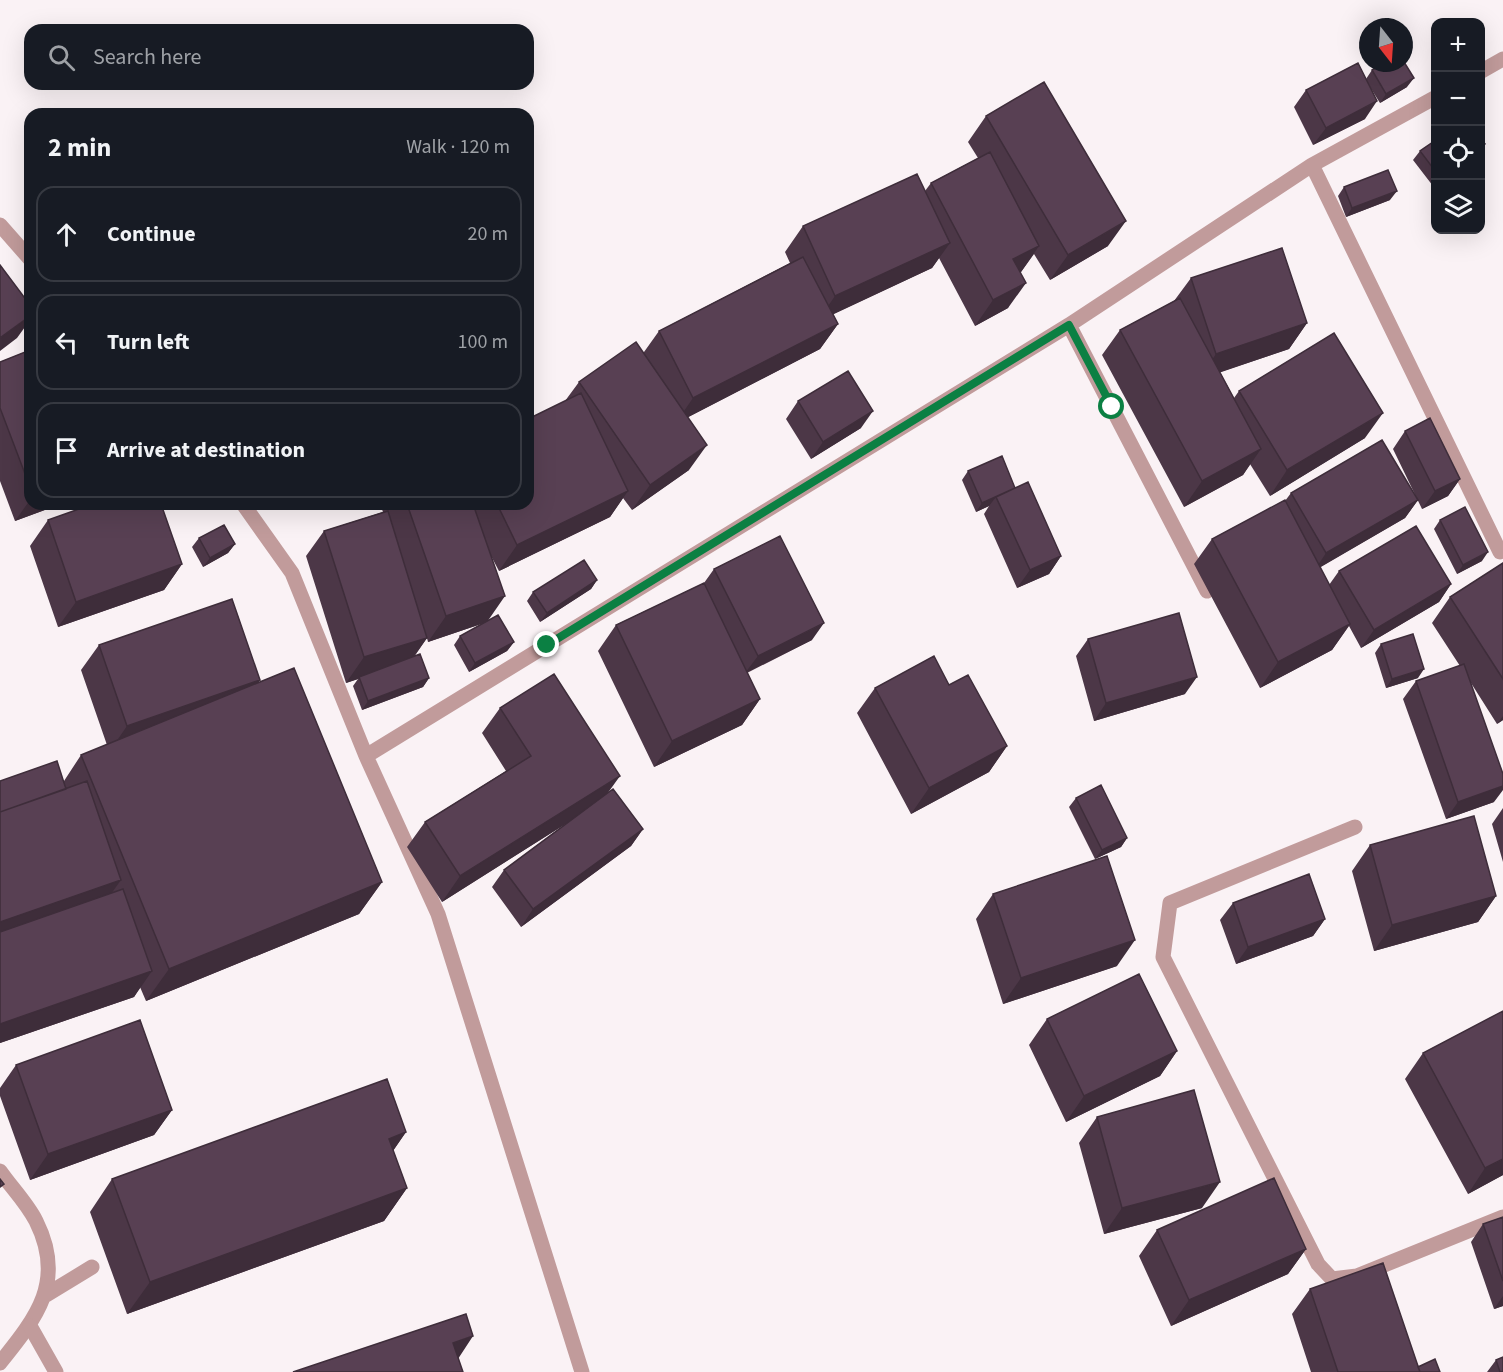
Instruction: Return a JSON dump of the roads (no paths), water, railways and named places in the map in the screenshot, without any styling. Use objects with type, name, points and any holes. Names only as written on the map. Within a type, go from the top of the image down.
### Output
[{"type":"street","points":[[1485,69],[1503,59]]},
{"type":"street","points":[[366,756],[1069,325],[1312,165],[1431,100]]},
{"type":"street","points":[[1312,165],[1500,552]]},
{"type":"street","points":[[0,225],[24,252]]},
{"type":"street","points":[[1069,325],[1208,591]]},
{"type":"street","points":[[247,510],[292,573],[366,756],[438,914],[582,1372]]},
{"type":"street","points":[[1355,827],[1170,903],[1163,957],[1318,1264],[1332,1279],[1357,1276],[1503,1217]]},
{"type":"street","points":[[0,1171],[36,1221],[50,1264],[46,1295],[30,1326],[0,1363]]},
{"type":"street","points":[[46,1295],[92,1267]]},
{"type":"street","points":[[30,1326],[56,1372]]}]
